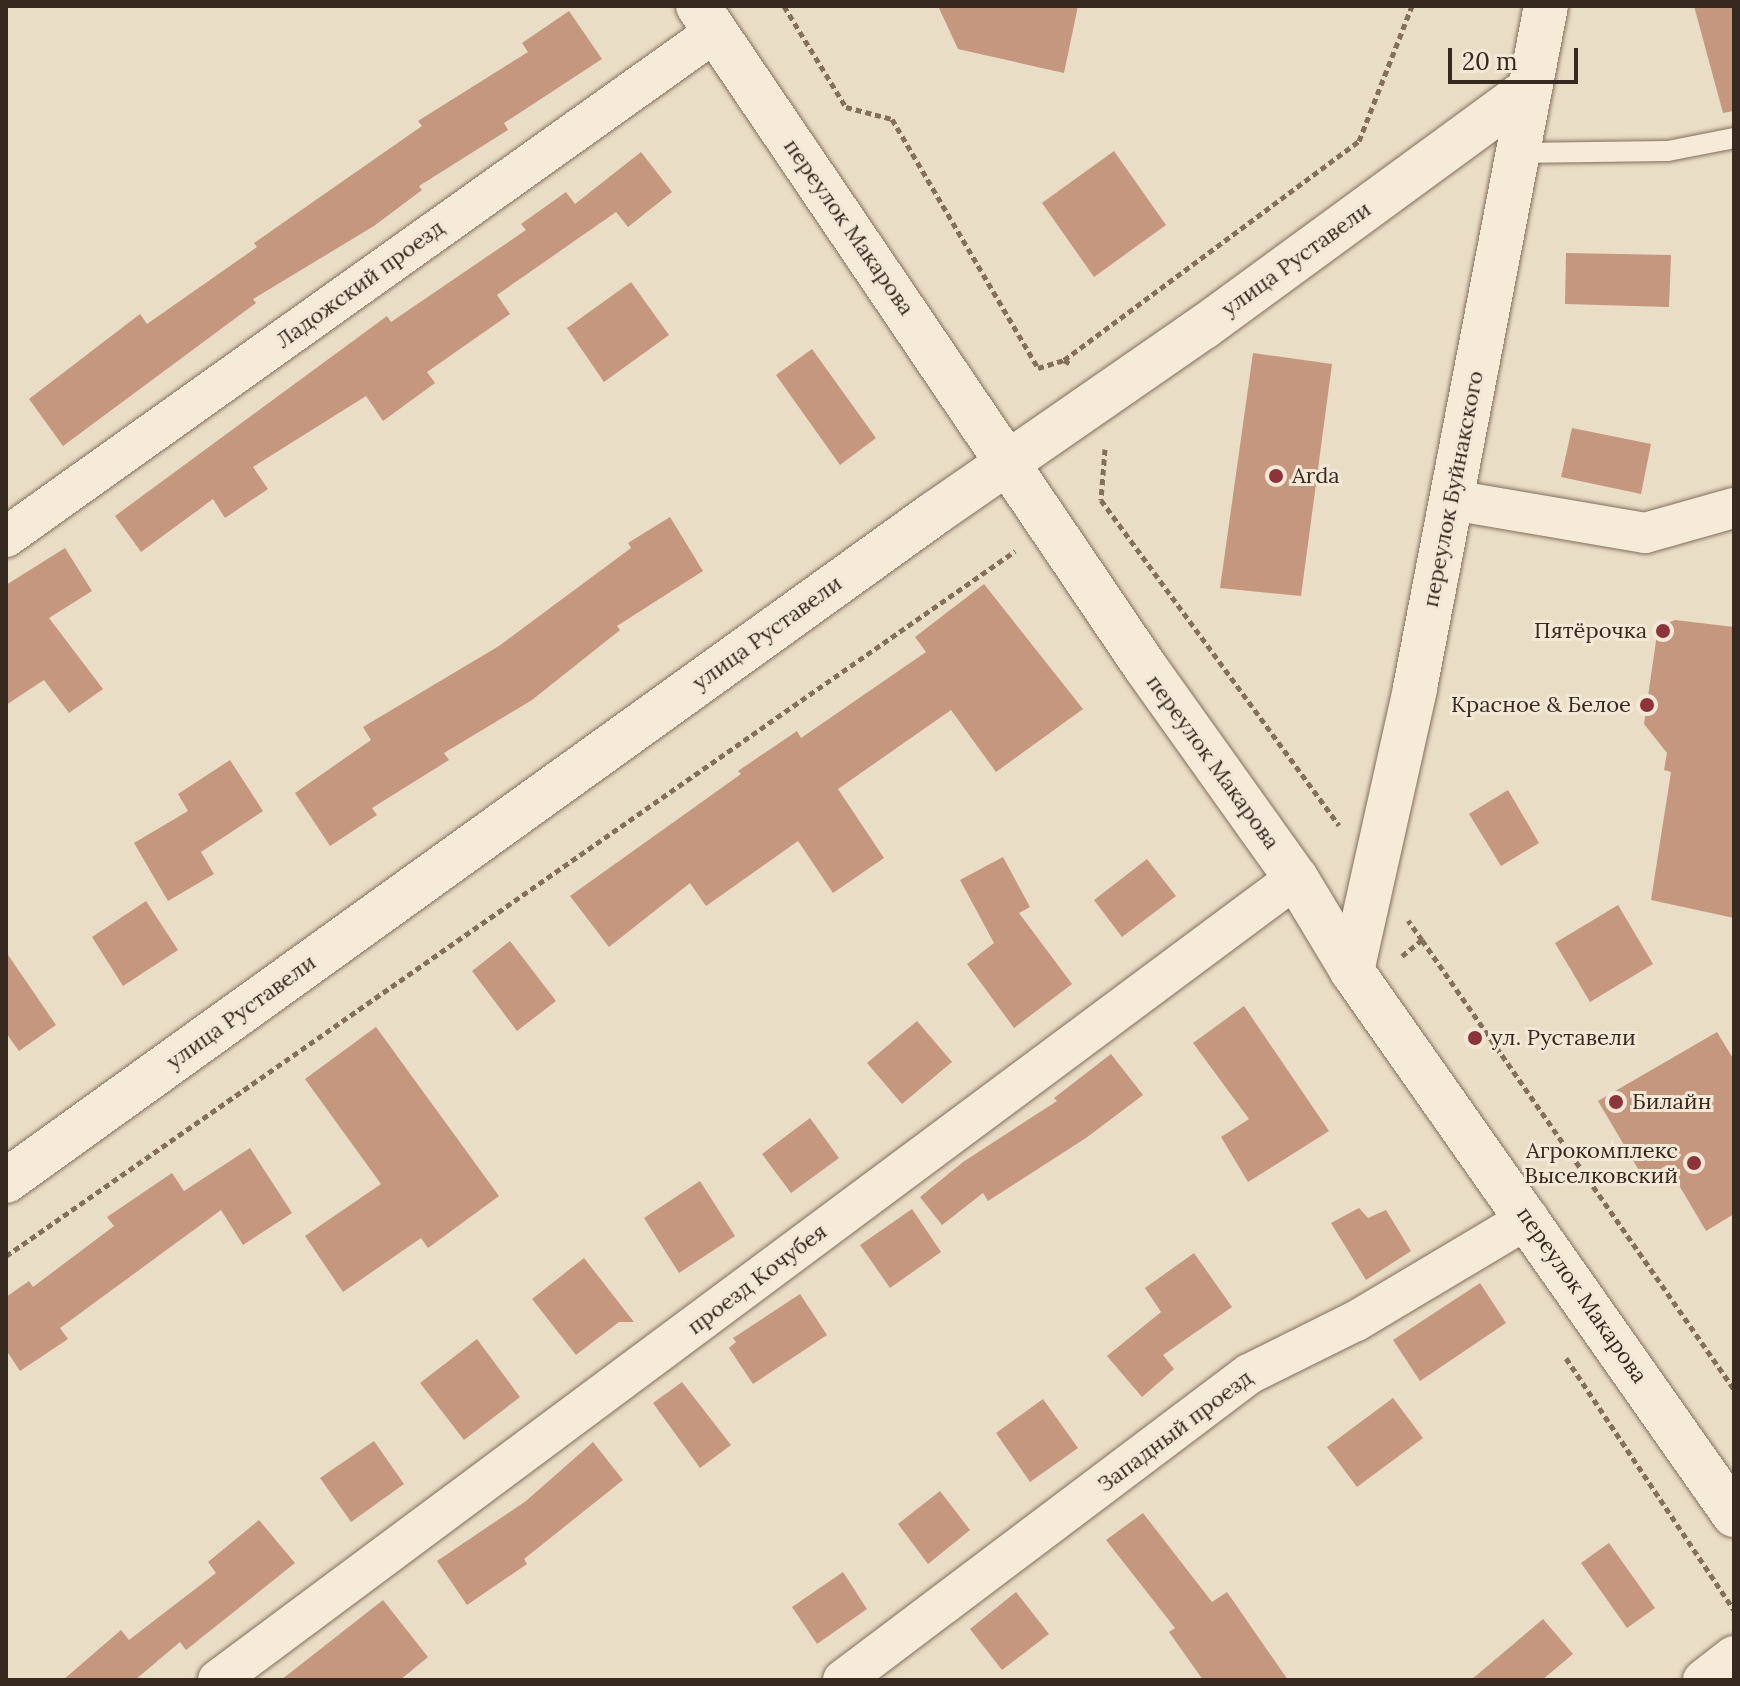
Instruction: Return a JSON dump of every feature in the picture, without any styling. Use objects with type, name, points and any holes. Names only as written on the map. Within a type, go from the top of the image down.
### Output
[{"type":"street","name":"переулок Буйнакского","points":[[1352,971],[1452,500],[1546,6]]},
{"type":"street","name":"переулок Макарова","points":[[706,19],[1010,462],[1146,668],[1296,878],[1352,971],[1529,1218],[1734,1515]]},
{"type":"street","name":"Ладожский проезд","points":[[6,537],[706,19]]},
{"type":"street","name":"улица Руставели","points":[[6,1181],[1112,392],[1530,88]]},
{"type":"street","points":[[1452,500],[1645,533],[1734,508]]},
{"type":"street","name":"проезд Кочубея","points":[[218,1680],[1296,878]]},
{"type":"street","name":"Западный проезд","points":[[843,1680],[1249,1374],[1356,1321],[1529,1218]]},
{"type":"street","points":[[1703,1680],[1734,1656]]},
{"type":"lane","points":[[1517,153],[1668,151],[1734,138]]},
{"type":"path","points":[[784,6],[846,107],[892,119],[1038,368],[1064,360],[1359,141],[1412,6]]},
{"type":"path","points":[[1064,360],[1112,392]]},
{"type":"path","points":[[1108,440],[1101,500],[1374,872]]},
{"type":"path","points":[[6,1256],[1019,549]]},
{"type":"path","points":[[1422,940],[1734,1389]]},
{"type":"building","points":[[938,6],[1078,6],[1064,73],[958,49]]},
{"type":"building","points":[[1694,6],[1734,6],[1734,111],[1723,113]]},
{"type":"building","points":[[569,11],[602,59],[504,123],[508,130],[419,186],[422,190],[374,226],[253,299],[256,303],[63,446],[29,399],[140,314],[147,324],[257,247],[254,243],[422,126],[418,121],[528,52],[522,43]]},
{"type":"building","points":[[1114,151],[1166,225],[1094,277],[1042,203]]},
{"type":"building","points":[[641,152],[672,192],[628,227],[616,212],[497,295],[510,314],[427,372],[435,383],[383,421],[366,396],[253,467],[268,489],[225,518],[213,499],[141,552],[115,516],[387,316],[391,322],[526,230],[521,224],[566,192],[575,204]]},
{"type":"building","points":[[1566,253],[1671,255],[1669,307],[1565,304]]},
{"type":"building","points":[[631,282],[669,335],[604,382],[567,328]]},
{"type":"building","points":[[812,349],[876,438],[840,465],[776,375]]},
{"type":"building","name":"Arda","points":[[1253,353],[1332,364],[1301,596],[1220,588]]},
{"type":"building","points":[[1572,428],[1651,444],[1641,494],[1561,477]]},
{"type":"building","points":[[670,517],[703,571],[617,626],[620,630],[532,700],[444,753],[449,760],[372,808],[377,815],[330,846],[295,793],[371,740],[363,727],[499,646],[631,548],[628,543]]},
{"type":"building","points":[[65,548],[92,591],[49,618],[103,689],[69,713],[44,680],[6,705],[6,585]]},
{"type":"building","points":[[984,584],[1083,709],[996,772],[951,710],[838,789],[884,858],[833,893],[798,841],[706,906],[690,883],[609,947],[570,896],[741,774],[738,771],[797,731],[801,738],[926,652],[915,637]]},
{"type":"building","points":[[1675,620],[1734,627],[1734,918],[1651,900],[1671,772],[1664,770],[1667,753],[1644,724],[1658,627]]},
{"type":"building","points":[[230,760],[263,811],[201,852],[214,874],[168,901],[134,843],[188,811],[178,794]]},
{"type":"building","points":[[1508,790],[1539,843],[1501,866],[1469,814]]},
{"type":"building","points":[[1003,857],[1030,907],[1019,913],[1072,984],[1014,1028],[967,964],[994,943],[960,880]]},
{"type":"building","points":[[1147,859],[1176,896],[1122,937],[1094,900]]},
{"type":"building","points":[[146,901],[178,950],[123,986],[92,937]]},
{"type":"building","points":[[1618,905],[1653,964],[1590,1002],[1555,943]]},
{"type":"building","points":[[510,941],[556,1001],[517,1031],[472,971]]},
{"type":"building","points":[[6,952],[56,1025],[19,1051],[6,1033]]},
{"type":"building","points":[[1244,1006],[1329,1131],[1248,1182],[1221,1137],[1249,1119],[1193,1043]]},
{"type":"building","points":[[917,1021],[952,1062],[902,1104],[867,1063]]},
{"type":"building","points":[[376,1027],[499,1196],[428,1248],[421,1238],[343,1292],[305,1236],[381,1184],[305,1079]]},
{"type":"building","points":[[1717,1032],[1734,1060],[1734,1214],[1706,1231],[1667,1165],[1644,1179],[1598,1101]]},
{"type":"building","points":[[1111,1054],[1143,1095],[1086,1138],[988,1201],[983,1193],[942,1225],[920,1197],[963,1162],[1057,1101],[1054,1098]]},
{"type":"building","points":[[810,1118],[839,1158],[791,1193],[762,1154]]},
{"type":"building","points":[[250,1148],[292,1213],[243,1245],[221,1210],[60,1328],[68,1339],[20,1371],[6,1350],[6,1297],[29,1281],[33,1287],[114,1226],[107,1217],[172,1173],[184,1191]]},
{"type":"building","points":[[700,1181],[735,1236],[679,1273],[644,1218]]},
{"type":"building","points":[[1359,1208],[1368,1218],[1386,1210],[1411,1251],[1366,1280],[1331,1223]]},
{"type":"building","points":[[912,1209],[941,1252],[890,1288],[860,1245]]},
{"type":"building","points":[[1194,1253],[1232,1307],[1163,1355],[1174,1369],[1142,1397],[1107,1356],[1161,1312],[1145,1288]]},
{"type":"building","points":[[584,1258],[634,1322],[619,1322],[576,1355],[532,1299]]},
{"type":"building","points":[[1480,1283],[1506,1323],[1420,1381],[1393,1340]]},
{"type":"building","points":[[800,1294],[827,1335],[753,1384],[729,1348],[736,1342],[733,1338]]},
{"type":"building","points":[[477,1339],[520,1397],[464,1440],[420,1383]]},
{"type":"building","points":[[682,1382],[731,1445],[700,1468],[653,1403]]},
{"type":"building","points":[[1393,1398],[1423,1438],[1357,1487],[1327,1447]]},
{"type":"building","points":[[1043,1399],[1078,1448],[1030,1482],[996,1433]]},
{"type":"building","points":[[374,1441],[404,1484],[351,1522],[320,1478]]},
{"type":"building","points":[[593,1442],[623,1480],[524,1559],[527,1564],[467,1605],[437,1561],[526,1501]]},
{"type":"building","points":[[940,1491],[970,1530],[928,1564],[898,1524]]},
{"type":"building","points":[[1143,1513],[1212,1602],[1227,1592],[1288,1680],[1203,1680],[1169,1632],[1175,1628],[1106,1540]]},
{"type":"building","points":[[259,1520],[295,1563],[186,1650],[180,1642],[135,1680],[63,1680],[121,1630],[129,1640],[216,1573],[208,1562]]},
{"type":"building","points":[[1609,1543],[1655,1608],[1627,1628],[1581,1563]]},
{"type":"building","points":[[843,1572],[867,1609],[817,1644],[792,1607]]},
{"type":"building","points":[[1016,1592],[1049,1634],[1002,1670],[970,1629]]},
{"type":"building","points":[[383,1600],[428,1657],[400,1680],[281,1680]]},
{"type":"building","points":[[1543,1619],[1573,1654],[1542,1680],[1471,1680]]},
{"type":"place","name":"Arda","points":[[1276,476]]},
{"type":"place","name":"Пятёрочка","points":[[1663,631]]},
{"type":"place","name":"Красное & Белое","points":[[1647,705]]},
{"type":"place","name":"ул. Руставели","points":[[1475,1038]]},
{"type":"place","name":"Билайн","points":[[1616,1102]]},
{"type":"place","name":"Агрокомплекс Выселковский","points":[[1694,1163]]}]
